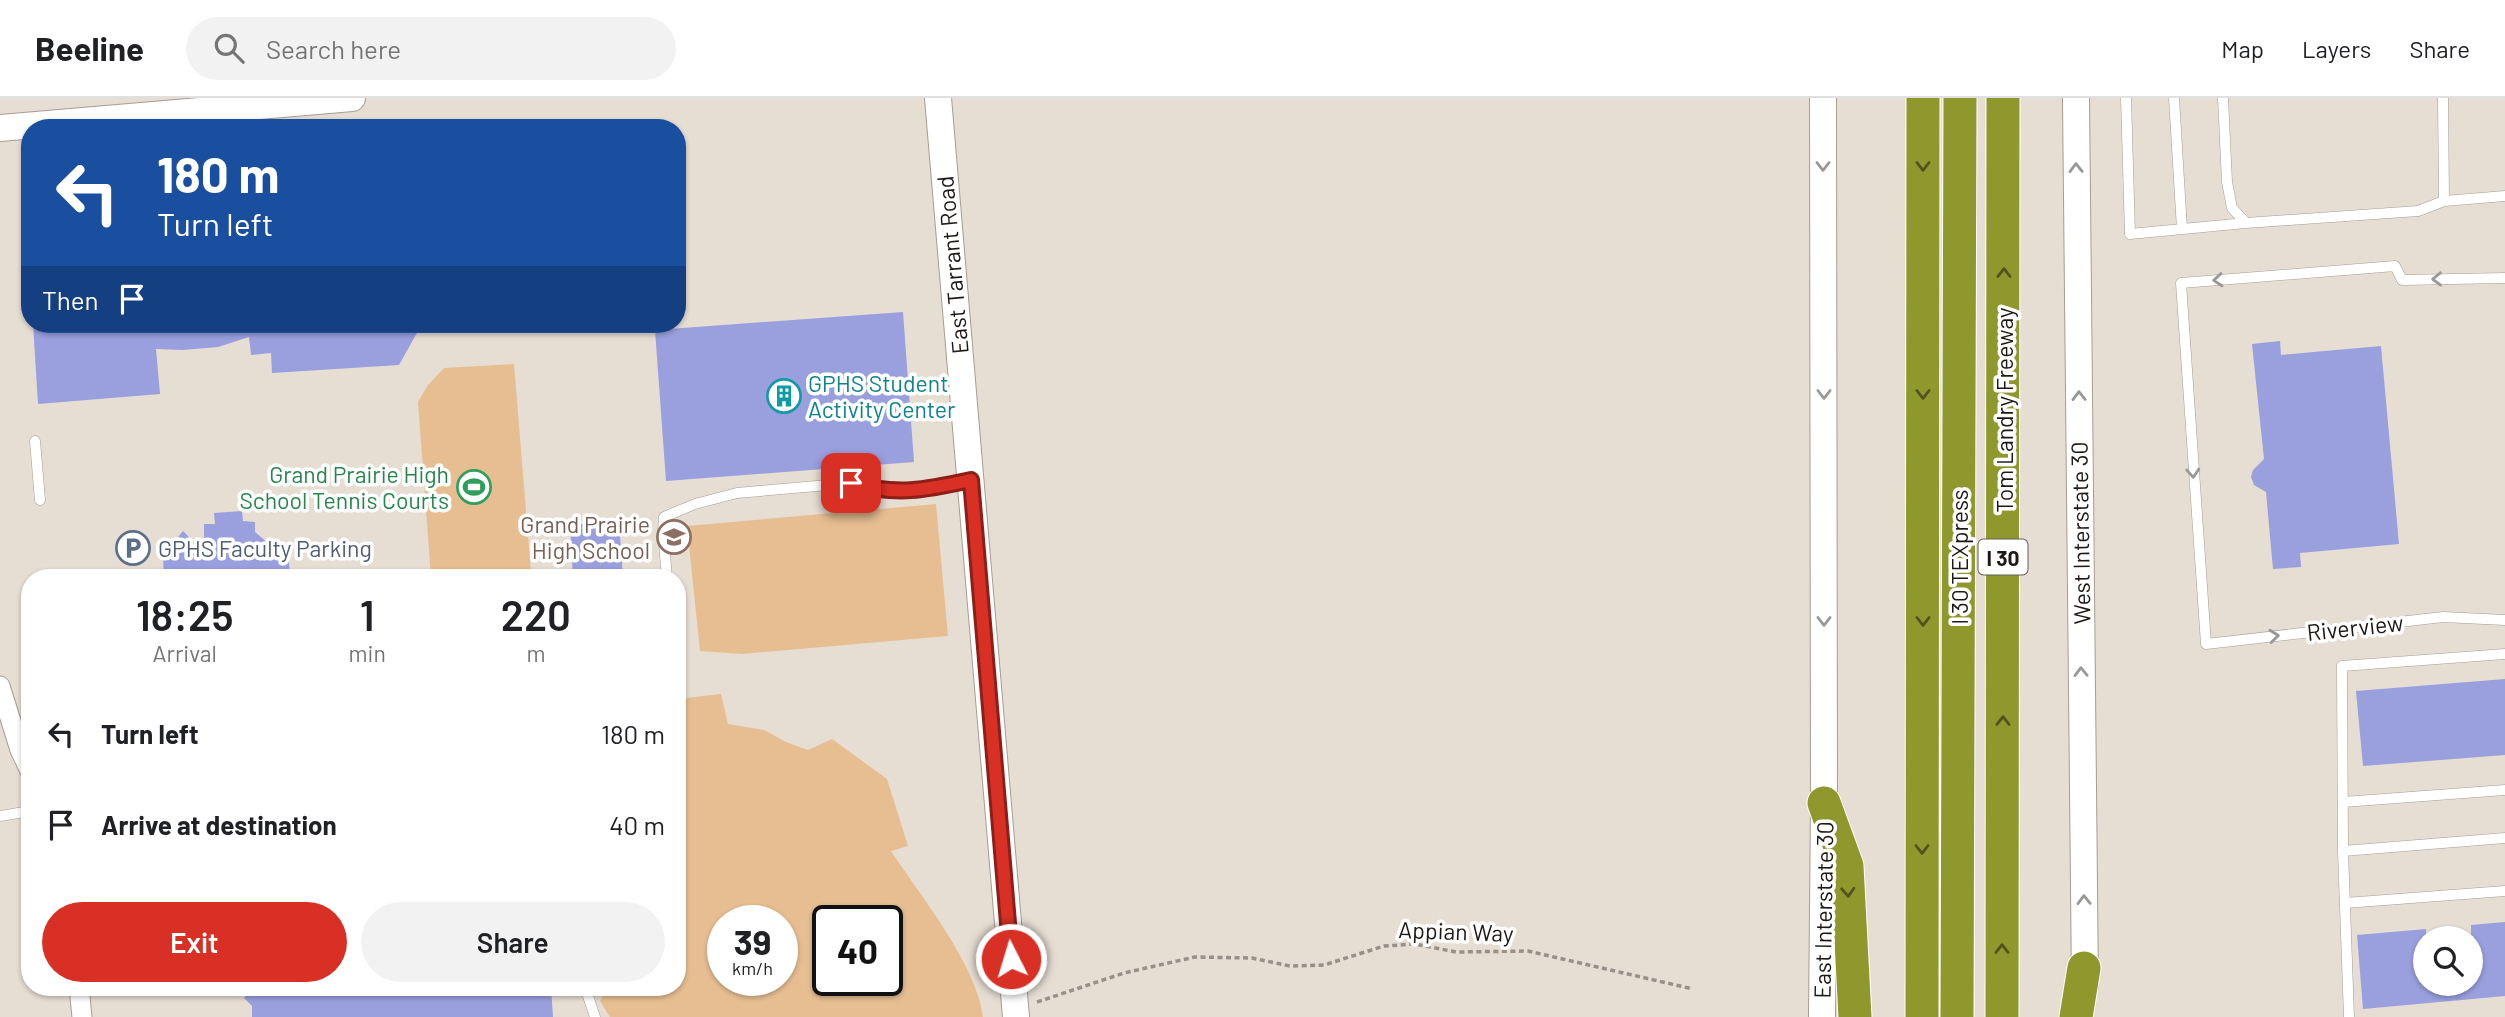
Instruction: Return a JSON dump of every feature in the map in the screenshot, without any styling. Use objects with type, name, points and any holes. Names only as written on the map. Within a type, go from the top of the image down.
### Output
[{"type":"highway","points":[[1922,1017],[1923,98]]},
{"type":"highway","name":"I 30 TEXpress","points":[[1957,1017],[1960,98]]},
{"type":"highway","name":"Tom Landry Freeway","points":[[2002,1017],[2003,98]]},
{"type":"highway","points":[[1824,803],[1847,866],[1855,1017]]},
{"type":"highway","points":[[2076,1017],[2084,968]]},
{"type":"main road","points":[[106,119],[352,98]]},
{"type":"main road","name":"East Tarrant Road","points":[[938,98],[1015,1013]]},
{"type":"main road","points":[[1823,98],[1824,803]]},
{"type":"main road","name":"West Interstate 30","points":[[2076,98],[2084,968]]},
{"type":"main road","points":[[0,128],[21,126]]},
{"type":"main road","name":"East Interstate 30","points":[[1822,1017],[1824,803]]},
{"type":"main road","points":[[2084,968],[2085,1017]]},
{"type":"street","points":[[0,686],[21,752]]},
{"type":"street","points":[[80,996],[82,1017]]},
{"type":"lane","points":[[2126,98],[2130,234],[2418,211],[2444,201],[2505,196]]},
{"type":"lane","points":[[2174,98],[2182,229]]},
{"type":"lane","points":[[2223,98],[2227,182],[2232,208],[2246,223]]},
{"type":"lane","points":[[2443,98],[2444,201]]},
{"type":"lane","name":"Riverview","points":[[2505,278],[2402,280],[2395,267],[2180,284],[2206,644],[2442,617],[2505,620]]},
{"type":"lane","points":[[35,441],[40,500]]},
{"type":"lane","points":[[666,569],[664,517],[695,504],[737,493],[851,483],[880,491],[920,491],[971,480]]},
{"type":"lane","points":[[2349,1017],[2343,851],[2342,666],[2505,654]]},
{"type":"lane","points":[[2343,802],[2505,790]]},
{"type":"lane","points":[[0,816],[21,812]]},
{"type":"lane","points":[[2343,851],[2505,838]]},
{"type":"lane","points":[[2345,903],[2505,891]]},
{"type":"lane","points":[[588,996],[595,1017]]},
{"type":"path","name":"Appian Way","points":[[1015,1013],[1124,973],[1195,957],[1252,958],[1290,965],[1324,965],[1384,946],[1415,944],[1456,951],[1528,951],[1693,989]]},
{"type":"shaded area","name":"Grand Prairie High School Tennis Courts","points":[[514,364],[531,569],[430,569],[418,402],[428,385],[444,368]]},
{"type":"shaded area","points":[[936,504],[948,636],[742,654],[700,651],[687,526]]},
{"type":"shaded area","points":[[721,694],[728,724],[764,730],[808,750],[832,739],[887,779],[908,846],[891,851],[959,953],[979,997],[983,1017],[610,1017],[600,1001],[603,996],[686,996],[686,698]]},
{"type":"building","name":"GPHS Student Activity Center","points":[[903,312],[914,462],[666,481],[655,333],[686,333],[686,328]]},
{"type":"building","points":[[34,333],[417,333],[399,365],[272,373],[271,353],[251,355],[249,337],[218,347],[156,349],[160,394],[38,404]]},
{"type":"building","points":[[2280,341],[2281,355],[2381,346],[2399,544],[2300,553],[2301,567],[2273,569],[2266,492],[2254,485],[2251,477],[2253,470],[2264,459],[2252,344]]},
{"type":"building","points":[[242,511],[243,521],[255,522],[255,532],[289,561],[289,569],[164,569],[163,556],[183,531],[204,552],[204,524],[215,524],[214,513]]},
{"type":"building","points":[[619,521],[622,569],[572,569],[570,525]]},
{"type":"building","points":[[2505,679],[2505,755],[2363,766],[2356,691]]},
{"type":"building","points":[[2505,922],[2505,996],[2363,1009],[2357,935],[2413,930],[2413,996],[2483,996],[2483,926],[2471,925]]},
{"type":"building","points":[[552,996],[553,1017],[252,1017],[252,1006],[244,998]]},
{"type":"place","name":"GPHS Student Activity Center","points":[[784,396]]},
{"type":"place","name":"Grand Prairie High School Tennis Courts","points":[[474,487]]},
{"type":"place","name":"Grand Prairie High School","points":[[674,537]]},
{"type":"place","name":"GPHS Faculty Parking","points":[[133,548]]},
{"type":"route","points":[[851,483],[880,491],[920,491],[971,480],[1011,959]]}]
